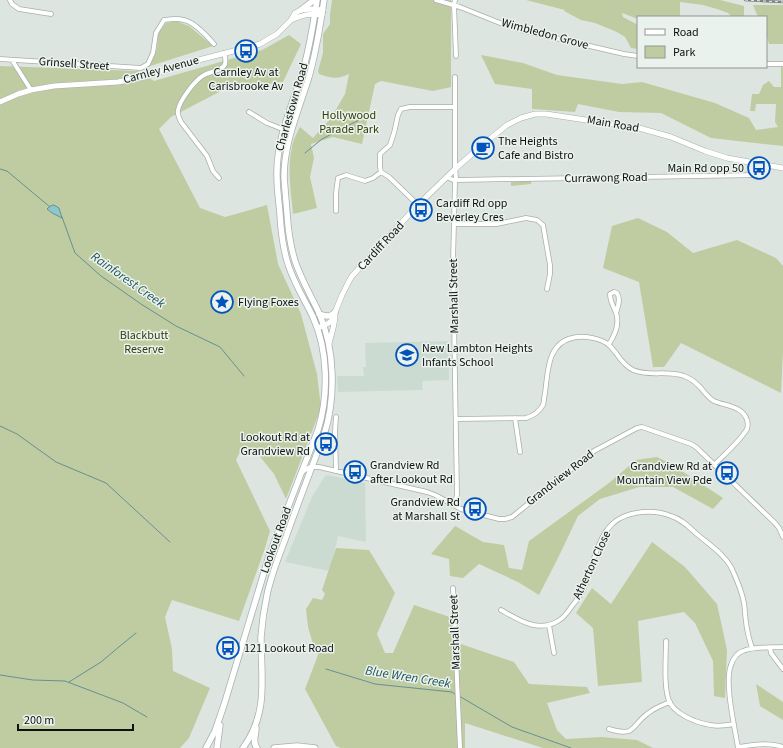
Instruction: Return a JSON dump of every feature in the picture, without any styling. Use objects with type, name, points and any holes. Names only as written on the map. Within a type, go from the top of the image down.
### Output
[{"type":"highway","points":[[301,10],[315,0]]},
{"type":"highway","name":"Charlestown Road","points":[[315,0],[315,11],[306,58],[279,147],[277,178],[284,251],[294,279],[318,328]]},
{"type":"highway","name":"Charlestown Road","points":[[324,0],[323,13],[312,64],[290,132],[284,176],[288,231],[295,261],[324,326]]},
{"type":"highway","points":[[319,314],[332,316],[335,312]]},
{"type":"highway","name":"Lookout Road","points":[[243,748],[256,726],[262,701],[262,632],[267,593],[330,415],[332,392],[329,349],[324,326]]},
{"type":"highway","name":"Lookout Road","points":[[206,748],[215,731],[224,705],[269,556],[320,425],[324,402],[325,378],[324,361],[318,328]]},
{"type":"highway","points":[[217,748],[224,705]]},
{"type":"highway","points":[[256,726],[254,742],[257,748]]},
{"type":"highway","points":[[274,748],[297,746],[315,748]]},
{"type":"main road","name":"Carnley Avenue","points":[[0,102],[31,90],[54,86],[131,80],[159,73],[191,62],[260,44],[277,34],[291,20],[295,13],[301,10],[323,13]]},
{"type":"main road","name":"Carnley Avenue","points":[[291,20],[315,11]]},
{"type":"main road","name":"Main Road","points":[[455,169],[507,125],[521,118],[535,114],[546,114],[639,128],[671,137],[727,158],[783,168]]},
{"type":"main road","name":"Cardiff Road","points":[[324,326],[330,322],[352,276],[418,205],[455,169]]},
{"type":"main road","points":[[329,349],[331,333],[335,322],[335,312]]},
{"type":"main road","points":[[318,328],[324,326]]},
{"type":"street","points":[[10,0],[12,4],[19,9],[51,14]]},
{"type":"street","name":"Wimbledon Grove","points":[[436,0],[460,7],[520,30],[637,56]]},
{"type":"street","points":[[455,0],[456,56]]},
{"type":"street","name":"Grinsell Street","points":[[0,59],[141,68],[148,64],[153,53],[156,33],[164,20],[175,18],[186,20],[204,33],[214,44]]},
{"type":"street","points":[[218,178],[213,171],[207,156],[181,122],[178,116],[178,110],[180,104],[192,86],[203,76],[224,66],[226,62],[224,54]]},
{"type":"street","name":"Grinsell Street","points":[[12,60],[31,90]]},
{"type":"street","points":[[767,64],[783,64]]},
{"type":"street","name":"Marshall Street","points":[[454,505],[457,495],[453,262],[456,179],[454,107],[455,77]]},
{"type":"street","points":[[418,205],[389,177],[381,172],[380,154],[390,145],[401,109],[410,107],[454,107]]},
{"type":"street","points":[[249,112],[267,123],[290,132]]},
{"type":"street","points":[[336,211],[338,178],[346,176],[365,181],[373,178],[381,172]]},
{"type":"street","name":"Currawong Road","points":[[455,181],[757,175]]},
{"type":"street","points":[[447,177],[455,181]]},
{"type":"street","points":[[454,224],[497,224],[526,218],[537,220],[543,225],[550,265],[547,289]]},
{"type":"street","points":[[609,344],[616,330],[616,314]]},
{"type":"street","points":[[456,420],[526,418],[536,414],[542,406],[553,351],[557,346],[567,340],[590,337],[609,344],[622,361],[631,369],[645,372],[675,374],[691,379],[699,385],[712,400],[730,406],[742,412],[746,416],[748,425],[747,428],[714,465]]},
{"type":"street","points":[[336,417],[336,471]]},
{"type":"street","points":[[515,418],[520,452]]},
{"type":"street","name":"Grandview Road","points":[[312,467],[427,492],[461,509],[499,519],[507,519],[594,451],[640,427],[691,444],[698,449],[775,523],[783,537]]},
{"type":"street","points":[[302,472],[312,467]]},
{"type":"street","name":"Atherton Close","points":[[549,625],[565,616],[581,593],[586,584],[600,541],[608,529],[618,520],[632,514],[645,512],[659,513],[681,520],[728,563],[734,574],[742,596],[746,624],[752,648]]},
{"type":"street","name":"Marshall Street","points":[[453,588],[460,748]]},
{"type":"street","points":[[501,610],[532,625],[549,625],[554,653]]},
{"type":"street","points":[[666,641],[667,687],[670,702],[676,710],[686,718],[700,723],[716,726],[734,724]]},
{"type":"street","points":[[783,647],[752,648],[738,654],[731,663],[729,686],[738,748],[763,744],[783,747]]},
{"type":"street","points":[[770,648],[771,653],[783,669]]},
{"type":"street","points":[[609,729],[621,732],[629,731],[646,714],[670,702]]},
{"type":"shaded area","name":"New Lambton Heights Infants School","points":[[448,341],[449,380],[422,381],[423,390],[338,392],[337,376],[364,376],[363,367],[366,367],[365,343]]},
{"type":"shaded area","points":[[327,475],[365,483],[366,542],[338,536],[330,571],[285,562],[312,497]]},
{"type":"green space","name":"Hollywood Parade Park","points":[[332,0],[451,0],[451,87],[433,91],[381,81],[375,84],[362,144],[333,137],[311,144],[314,158],[310,177],[317,208],[293,214],[290,189],[290,172],[294,139],[300,127],[313,138],[331,118],[345,94],[349,74],[334,78],[319,74],[318,71],[323,53],[323,34],[330,24]]},
{"type":"green space","points":[[526,0],[720,0],[744,6],[744,16],[731,16],[728,13],[703,5],[680,2],[680,16],[637,16],[637,19],[622,13],[623,17],[637,24],[637,49],[631,48],[625,37],[617,32],[595,23],[581,20],[564,11],[565,10]]},
{"type":"green space","points":[[753,5],[783,5],[783,44],[769,44],[767,37],[767,16],[758,16]]},
{"type":"green space","points":[[176,21],[189,26],[213,46],[144,68],[150,62],[157,49],[158,34],[166,23]]},
{"type":"green space","name":"Blackbutt Reserve","points":[[289,35],[301,44],[283,82],[225,89],[171,117],[159,129],[200,208],[225,217],[267,205],[278,264],[301,314],[317,374],[321,408],[286,499],[274,474],[257,453],[242,448],[236,460],[270,531],[239,621],[172,600],[165,617],[172,649],[173,671],[210,688],[189,738],[180,748],[0,748],[0,66],[138,71],[154,81],[262,50]]},
{"type":"green space","points":[[481,55],[523,63],[557,75],[622,84],[642,82],[715,103],[749,118],[756,130],[778,127],[775,122],[776,104],[756,104],[755,111],[750,111],[752,94],[759,94],[763,85],[769,81],[774,87],[781,87],[781,67],[783,67],[783,146],[711,138],[661,113],[619,112],[578,104],[575,112],[532,109],[532,89],[495,84]]},
{"type":"green space","points":[[511,180],[531,180],[531,184],[511,186]]},
{"type":"green space","points":[[638,218],[667,232],[693,253],[737,240],[776,258],[783,266],[783,351],[781,393],[681,343],[664,367],[653,367],[639,282],[603,268],[612,226]]},
{"type":"green space","points":[[657,457],[671,464],[723,498],[713,509],[673,487],[639,487],[600,499],[578,516],[539,595],[518,582],[479,564],[463,578],[450,576],[449,559],[431,554],[455,526],[483,542],[504,545],[509,568],[522,570],[529,541],[609,483],[636,460]]},
{"type":"green space","points":[[652,542],[685,567],[717,604],[727,650],[725,698],[714,696],[713,661],[695,623],[684,612],[638,621],[642,682],[598,686],[593,628],[576,613],[592,588],[611,604]]},
{"type":"green space","points":[[336,548],[369,550],[395,593],[377,634],[385,653],[393,653],[414,605],[453,618],[455,642],[514,662],[529,684],[587,687],[590,693],[547,703],[557,730],[566,739],[601,737],[637,740],[653,748],[543,748],[465,723],[465,748],[341,748],[336,746],[305,689],[318,655],[308,627],[306,609],[313,598],[322,600],[325,594],[322,590]]},
{"type":"green space","points":[[756,684],[783,702],[783,720],[760,706]]},
{"type":"water","points":[[54,205],[59,208],[62,218],[47,209]]},
{"type":"waterway","points":[[305,153],[322,139],[359,120]]},
{"type":"waterway","name":"Rainforest Creek","points":[[0,169],[7,171],[50,207]]},
{"type":"waterway","name":"Rainforest Creek","points":[[62,217],[75,253],[101,276],[176,326],[220,347],[244,376]]},
{"type":"waterway","points":[[0,426],[17,434],[56,462],[106,483],[170,542]]},
{"type":"waterway","points":[[69,682],[101,662],[136,633]]},
{"type":"waterway","name":"Blue Wren Creek","points":[[326,669],[375,684],[452,692],[456,695]]},
{"type":"waterway","points":[[0,675],[33,680],[65,681],[123,703],[147,717]]},
{"type":"waterway","name":"Blue Wren Creek","points":[[459,696],[512,727],[571,748]]},
{"type":"railway","points":[[745,0],[783,2]]},
{"type":"place","name":"Carnley Av at Carisbrooke Av","points":[[246,51]]},
{"type":"place","name":"The Heights Cafe and Bistro","points":[[483,148]]},
{"type":"place","name":"Main Rd opp 50","points":[[759,168]]},
{"type":"place","name":"Cardiff Rd opp Beverley Cres","points":[[421,210]]},
{"type":"place","name":"Flying Foxes","points":[[222,302]]},
{"type":"place","name":"New Lambton Heights Infants School","points":[[407,355]]},
{"type":"place","name":"Lookout Rd at Grandview Rd","points":[[326,444]]},
{"type":"place","name":"Grandview Rd after Lookout Rd","points":[[355,472]]},
{"type":"place","name":"Grandview Rd at Mountain View Pde","points":[[727,473]]},
{"type":"place","name":"Grandview Rd at Marshall St","points":[[475,509]]},
{"type":"place","name":"121 Lookout Road","points":[[228,648]]}]
